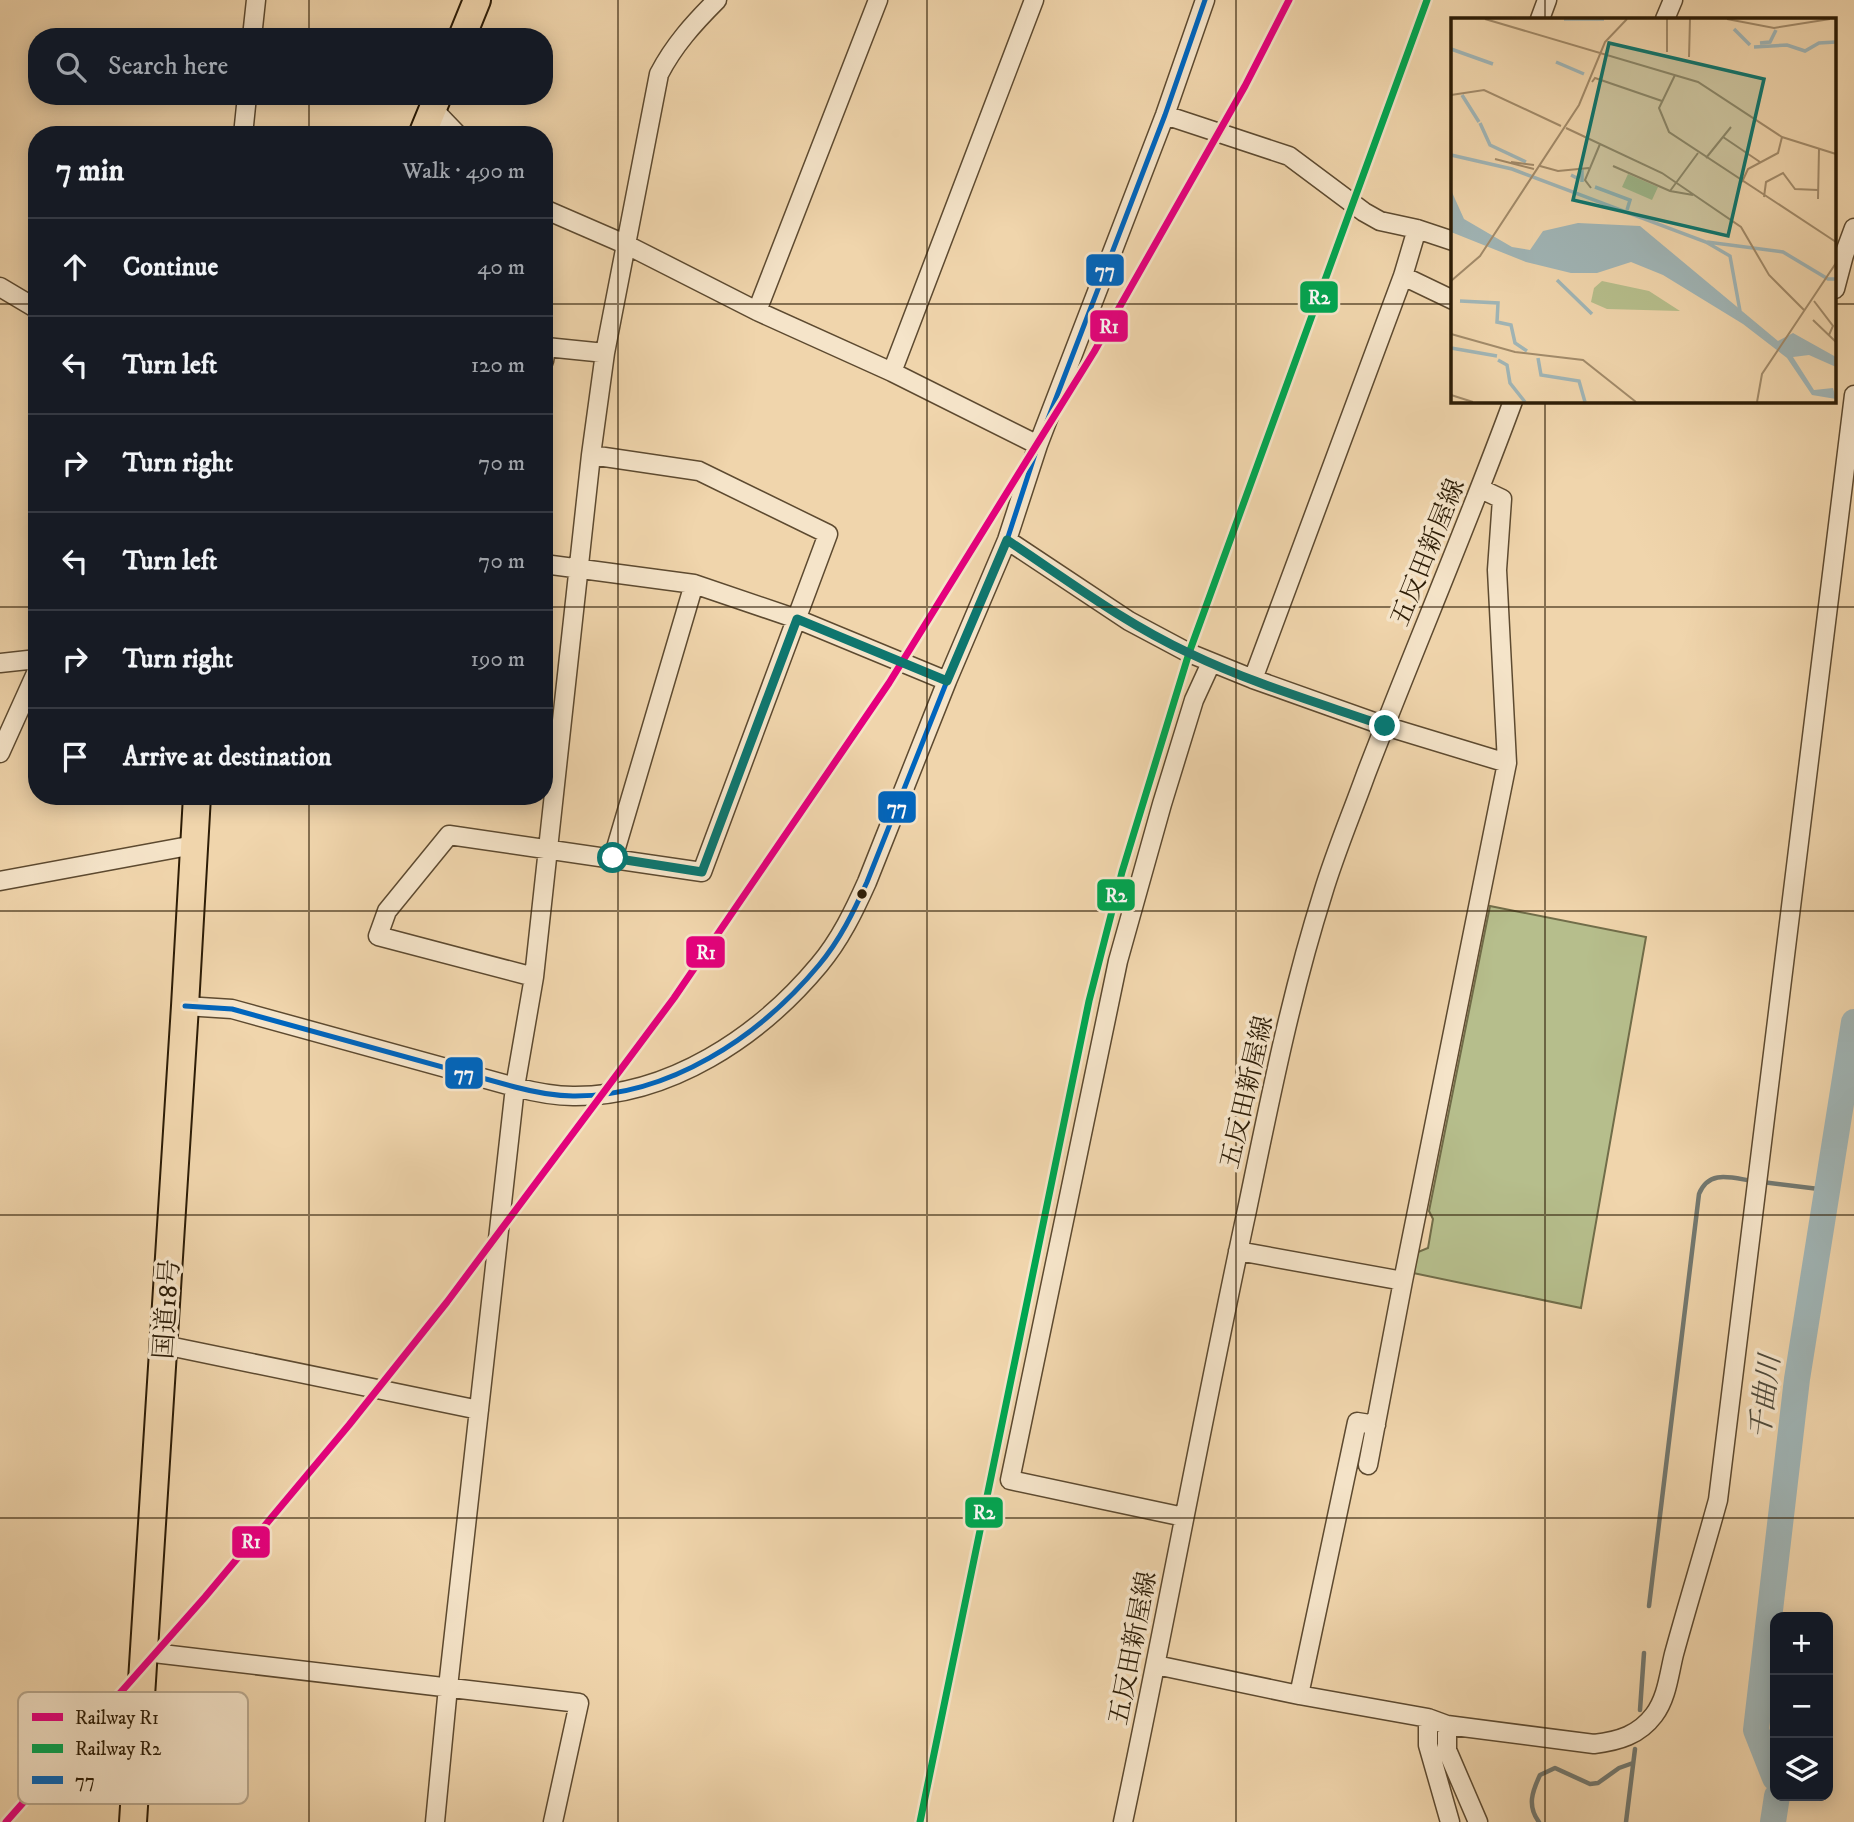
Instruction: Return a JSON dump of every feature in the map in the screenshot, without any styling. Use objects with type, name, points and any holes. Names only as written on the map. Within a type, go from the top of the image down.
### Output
[{"type":"highway","points":[[466,28],[477,0]]},
{"type":"highway","points":[[426,126],[435,105]]},
{"type":"highway","name":"国道18号","points":[[142,1692],[196,805]]},
{"type":"highway","name":"国道18号","points":[[133,1822],[134,1804]]},
{"type":"street","points":[[253,28],[256,0]]},
{"type":"street","points":[[435,1822],[515,1087],[534,977],[578,567],[605,354],[659,74],[669,54],[716,0]]},
{"type":"street","points":[[757,311],[878,0]]},
{"type":"street","points":[[892,372],[1034,0]]},
{"type":"street","points":[[185,1006],[232,1009],[515,1087],[573,1096],[629,1090],[656,1082],[713,1056],[759,1025],[804,982],[844,930],[867,882],[947,681],[1007,540],[1038,445],[1165,115],[1205,0]]},
{"type":"street","points":[[1540,18],[1547,0]]},
{"type":"street","points":[[1665,18],[1673,0]]},
{"type":"street","points":[[244,126],[246,105]]},
{"type":"street","points":[[437,105],[452,126]]},
{"type":"street","points":[[1165,115],[1289,156],[1380,221],[1451,240]]},
{"type":"street","points":[[553,213],[626,245],[757,311],[892,372],[1038,445]]},
{"type":"street","points":[[1836,285],[1854,228]]},
{"type":"street","points":[[1253,679],[1403,276],[1417,229]]},
{"type":"street","points":[[1403,276],[1451,299]]},
{"type":"street","points":[[0,287],[28,304]]},
{"type":"street","points":[[553,348],[605,354]]},
{"type":"street","points":[[1156,1665],[1428,1718],[1447,1725],[1587,1744],[1614,1742],[1628,1737],[1642,1729],[1656,1713],[1667,1687],[1673,1657],[1718,1500],[1854,395]]},
{"type":"street","name":"五反田新屋線","points":[[1122,1822],[1238,1251],[1288,1022],[1310,938],[1323,892],[1385,726],[1481,489],[1513,402]]},
{"type":"street","points":[[534,977],[378,936],[387,911],[449,835],[702,872],[828,534],[699,471],[591,455]]},
{"type":"street","points":[[1368,1465],[1402,1281],[1507,763],[1497,570],[1502,499],[1481,489]]},
{"type":"street","points":[[1007,540],[1129,621],[1211,663],[1385,726],[1507,763]]},
{"type":"street","points":[[553,565],[694,584],[797,619],[947,681]]},
{"type":"street","points":[[613,858],[694,584]]},
{"type":"street","points":[[0,663],[28,660]]},
{"type":"street","points":[[1184,1517],[1010,1480],[1118,961],[1194,700],[1211,663]]},
{"type":"street","points":[[0,753],[28,691]]},
{"type":"street","points":[[0,881],[194,845]]},
{"type":"street","points":[[1238,1251],[1402,1281]]},
{"type":"street","points":[[164,1345],[479,1410]]},
{"type":"street","points":[[1299,1695],[1357,1422],[1376,1424]]},
{"type":"street","points":[[145,1652],[579,1703],[553,1822]]},
{"type":"street","points":[[1428,1718],[1428,1745],[1450,1822]]},
{"type":"street","points":[[1447,1725],[1447,1750],[1478,1822]]},
{"type":"green space","points":[[1490,906],[1646,937],[1581,1308],[1413,1273],[1418,1252],[1428,1248],[1433,1219],[1429,1211]]},
{"type":"waterway","name":"千曲川","points":[[1770,1765],[1756,1730],[1797,1379],[1854,1022]]},
{"type":"waterway","points":[[1649,1606],[1699,1194],[1703,1186],[1715,1178],[1753,1181]]},
{"type":"waterway","points":[[1762,1182],[1827,1190]]},
{"type":"waterway","points":[[1640,1710],[1644,1653]]},
{"type":"waterway","points":[[1626,1822],[1635,1749]]},
{"type":"waterway","points":[[1539,1822],[1533,1810],[1532,1799],[1540,1775],[1555,1768],[1590,1784],[1598,1783],[1619,1768],[1633,1763]]},
{"type":"waterway","name":"千曲川","points":[[1773,1822],[1776,1801]]},
{"type":"rail line","name":"R1","points":[[121,1692],[205,1597],[349,1425],[447,1302],[674,998],[889,683],[1094,352],[1245,86],[1289,0]]},
{"type":"rail line","name":"R2","points":[[920,1822],[1089,1001],[1122,872],[1189,653],[1427,0]]},
{"type":"rail line","name":"R1","points":[[6,1822],[22,1804]]},
{"type":"transit line","name":"77","points":[[185,1006],[232,1009],[522,1089],[573,1096],[609,1094],[644,1086],[677,1074],[710,1058],[740,1038],[769,1016],[795,991],[834,946],[867,882],[947,681],[1007,540],[1038,445],[1165,115],[1205,0]]},
{"type":"route","points":[[613,858],[702,872],[797,619],[947,681],[1007,540],[1129,621],[1189,653],[1385,726]]}]
